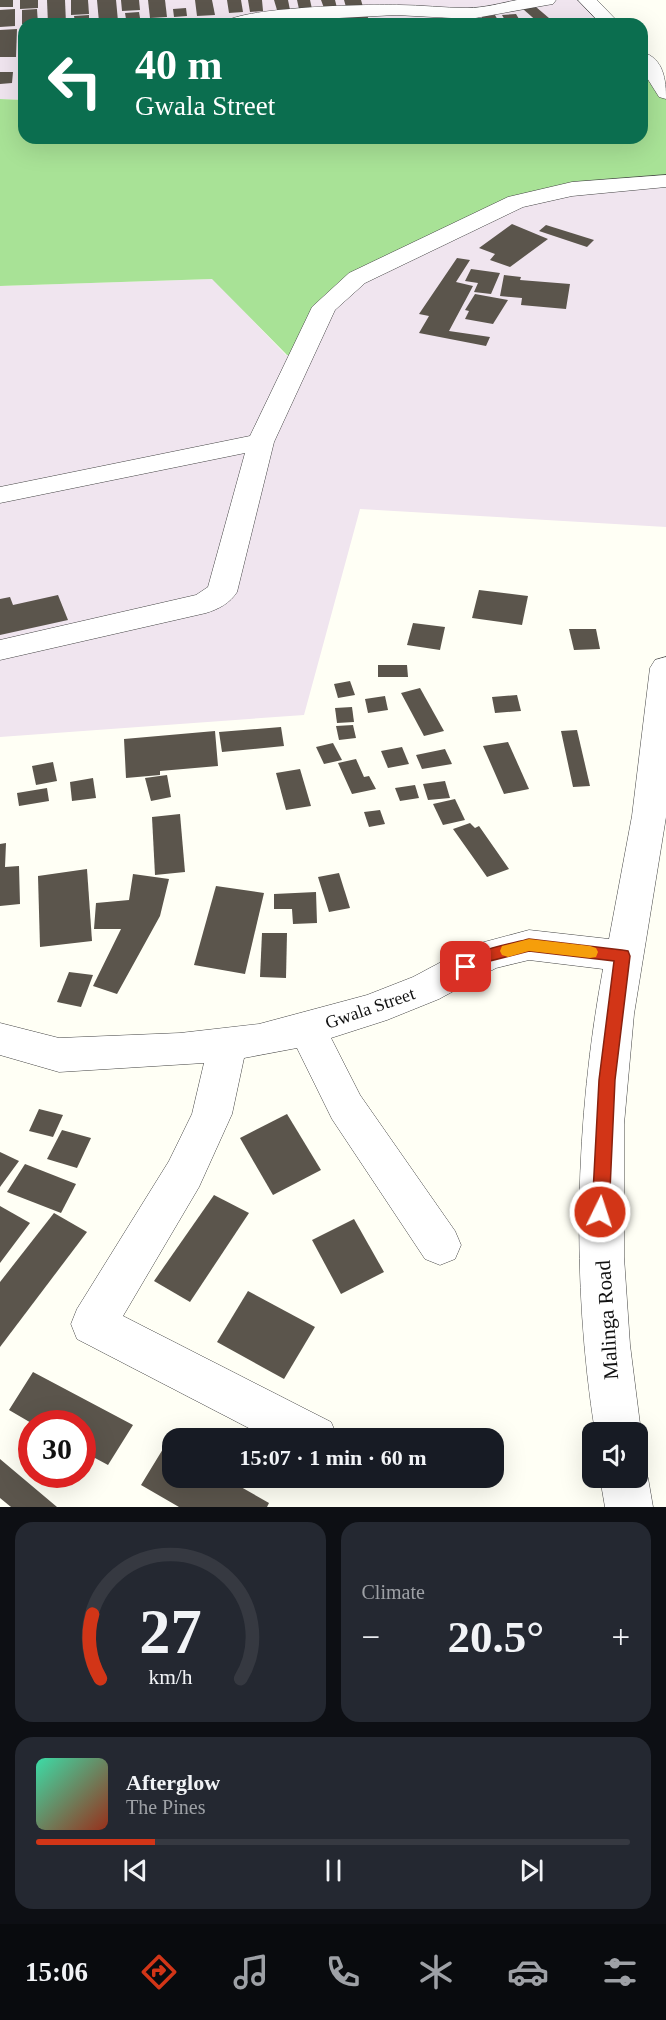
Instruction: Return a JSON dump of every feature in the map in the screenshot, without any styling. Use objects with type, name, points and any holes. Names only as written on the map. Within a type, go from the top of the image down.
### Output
[{"type":"street","points":[[476,18],[491,12],[548,0]]},
{"type":"street","points":[[587,0],[605,18]]},
{"type":"street","points":[[243,18],[395,5],[467,18]]},
{"type":"street","points":[[648,65],[666,93]]},
{"type":"street","points":[[0,650],[206,603],[222,592],[261,442],[324,307],[357,278],[516,202],[572,189],[666,181]]},
{"type":"street","points":[[0,495],[261,442]]},
{"type":"street","points":[[622,956],[648,817],[666,668]]},
{"type":"street","name":"Gwala Street","points":[[0,1040],[59,1055],[180,1049],[259,1040],[307,1029],[374,1009],[426,988],[486,956],[529,945],[622,956]]},
{"type":"street","name":"Malinga Road","points":[[617,1422],[610,1376],[600,1212],[607,1080],[622,956]]},
{"type":"street","points":[[307,1029],[346,1107],[440,1245]]},
{"type":"street","points":[[228,1044],[212,1114],[184,1174],[93,1324],[296,1428]]},
{"type":"street","points":[[625,1488],[628,1507]]},
{"type":"shaded area","points":[[0,0],[586,0],[604,18],[18,18],[18,100],[0,99]]},
{"type":"shaded area","points":[[666,181],[666,527],[360,509],[304,715],[0,737],[0,286],[213,279],[286,355],[357,278],[515,202]]},
{"type":"green space","points":[[648,70],[666,96],[666,181],[546,194],[357,278],[300,356],[287,355],[212,279],[0,286],[0,99],[18,100],[18,144],[648,144]]},
{"type":"building","points":[[0,0],[13,0],[13,7],[0,7]]},
{"type":"building","points":[[20,0],[38,0],[38,8],[20,9]]},
{"type":"building","points":[[47,0],[65,0],[66,18],[48,18]]},
{"type":"building","points":[[71,0],[88,0],[89,14],[71,15]]},
{"type":"building","points":[[97,0],[116,0],[118,18],[99,18]]},
{"type":"building","points":[[121,0],[139,0],[140,10],[122,11]]},
{"type":"building","points":[[148,0],[165,0],[167,17],[150,18]]},
{"type":"building","points":[[195,0],[212,0],[215,15],[197,16]]},
{"type":"building","points":[[227,0],[241,0],[243,12],[229,13]]},
{"type":"building","points":[[248,0],[262,0],[263,11],[250,12]]},
{"type":"building","points":[[274,0],[288,0],[290,10],[277,10]]},
{"type":"building","points":[[297,0],[310,0],[312,9],[299,9]]},
{"type":"building","points":[[321,0],[335,0],[337,8],[324,8]]},
{"type":"building","points":[[344,0],[361,0],[363,7],[346,7]]},
{"type":"building","points":[[536,7],[549,18],[533,18],[523,9]]},
{"type":"building","points":[[186,8],[187,16],[174,17],[173,9]]},
{"type":"building","points":[[15,9],[15,26],[0,27],[0,10]]},
{"type":"building","points":[[37,9],[38,18],[22,18],[22,10]]},
{"type":"building","points":[[139,12],[140,18],[126,18],[125,13]]},
{"type":"building","points":[[516,14],[518,18],[504,18],[502,15]]},
{"type":"building","points":[[89,15],[89,18],[74,18],[74,16]]},
{"type":"building","points":[[367,15],[368,18],[338,18],[337,16]]},
{"type":"building","points":[[495,15],[497,18],[482,18],[481,16]]},
{"type":"building","points":[[17,29],[16,57],[0,57],[0,30]]},
{"type":"building","points":[[0,72],[13,72],[12,83],[0,84]]},
{"type":"building","points":[[512,224],[548,239],[510,267],[490,260],[495,254],[479,248]]},
{"type":"building","points":[[546,225],[594,240],[587,247],[539,231]]},
{"type":"building","points":[[457,258],[470,260],[456,282],[473,286],[449,331],[490,337],[486,346],[419,333],[429,316],[419,314]]},
{"type":"building","points":[[471,269],[500,273],[491,294],[474,292],[478,283],[465,281]]},
{"type":"building","points":[[504,275],[521,277],[520,280],[570,284],[566,309],[521,305],[522,298],[500,296]]},
{"type":"building","points":[[475,294],[508,300],[493,324],[465,319],[469,311],[465,310]]},
{"type":"building","points":[[479,590],[528,596],[522,625],[472,618]]},
{"type":"building","points":[[58,595],[68,620],[0,635],[0,599],[10,597],[13,605]]},
{"type":"building","points":[[413,623],[445,627],[440,650],[407,645]]},
{"type":"building","points":[[569,629],[596,629],[600,649],[574,650]]},
{"type":"building","points":[[378,665],[407,665],[408,677],[378,677]]},
{"type":"building","points":[[350,681],[355,695],[338,698],[334,684]]},
{"type":"building","points":[[420,688],[444,731],[424,736],[401,693]]},
{"type":"building","points":[[517,695],[521,711],[495,713],[492,697]]},
{"type":"building","points":[[385,696],[388,710],[368,713],[365,699]]},
{"type":"building","points":[[352,707],[354,722],[337,723],[335,708]]},
{"type":"building","points":[[353,725],[356,738],[339,740],[336,726]]},
{"type":"building","points":[[281,727],[284,746],[222,752],[219,732]]},
{"type":"building","points":[[577,730],[590,786],[573,787],[561,731]]},
{"type":"building","points":[[215,731],[218,766],[160,771],[160,775],[126,778],[124,739]]},
{"type":"building","points":[[508,742],[529,789],[504,794],[483,746]]},
{"type":"building","points":[[333,743],[342,760],[324,764],[316,747]]},
{"type":"building","points":[[402,747],[409,764],[388,768],[381,751]]},
{"type":"building","points":[[445,749],[452,764],[422,769],[416,755]]},
{"type":"building","points":[[356,759],[364,777],[369,776],[376,789],[352,794],[338,763]]},
{"type":"building","points":[[53,762],[57,781],[36,785],[32,766]]},
{"type":"building","points":[[300,769],[311,806],[286,810],[276,773]]},
{"type":"building","points":[[167,775],[171,797],[151,801],[145,778]]},
{"type":"building","points":[[93,778],[96,798],[72,801],[70,782]]},
{"type":"building","points":[[445,781],[450,798],[428,800],[423,784]]},
{"type":"building","points":[[415,785],[419,798],[400,801],[395,788]]},
{"type":"building","points":[[47,788],[49,801],[19,806],[17,793]]},
{"type":"building","points":[[455,799],[465,820],[443,825],[433,804]]},
{"type":"building","points":[[380,810],[385,824],[369,827],[364,812]]},
{"type":"building","points":[[180,814],[185,872],[155,875],[152,817]]},
{"type":"building","points":[[470,823],[475,828],[479,826],[509,869],[487,877],[453,829]]},
{"type":"building","points":[[6,843],[5,867],[19,866],[20,904],[0,906],[0,844]]},
{"type":"building","points":[[87,869],[92,941],[40,947],[38,876]]},
{"type":"building","points":[[339,873],[350,908],[329,912],[318,877]]},
{"type":"building","points":[[133,874],[169,879],[160,916],[117,994],[93,986],[121,929],[94,929],[96,903],[129,900]]},
{"type":"building","points":[[216,886],[264,893],[245,974],[194,965]]},
{"type":"building","points":[[316,892],[317,923],[293,924],[292,909],[274,909],[274,894]]},
{"type":"building","points":[[262,933],[287,933],[286,978],[260,977]]},
{"type":"building","points":[[69,972],[93,975],[81,1007],[57,1002]]},
{"type":"building","points":[[39,1109],[63,1115],[53,1137],[29,1131]]},
{"type":"building","points":[[287,1114],[321,1170],[273,1195],[240,1138]]},
{"type":"building","points":[[62,1130],[91,1138],[77,1168],[47,1159]]},
{"type":"building","points":[[0,1152],[19,1161],[0,1187]]},
{"type":"building","points":[[25,1164],[76,1184],[61,1213],[7,1192]]},
{"type":"building","points":[[214,1195],[249,1213],[190,1302],[154,1281]]},
{"type":"building","points":[[0,1206],[30,1223],[0,1263]]},
{"type":"building","points":[[54,1213],[87,1232],[0,1347],[0,1282]]},
{"type":"building","points":[[354,1219],[384,1272],[341,1294],[312,1240]]},
{"type":"building","points":[[248,1291],[315,1327],[284,1379],[217,1342]]},
{"type":"building","points":[[33,1372],[133,1425],[108,1465],[96,1459],[96,1410],[18,1410],[18,1415],[9,1410]]},
{"type":"building","points":[[162,1451],[162,1488],[243,1488],[269,1503],[267,1507],[179,1507],[141,1485]]},
{"type":"building","points":[[0,1459],[18,1474],[18,1488],[34,1488],[57,1507],[11,1507],[0,1498]]},
{"type":"slow traffic","points":[[508,951],[529,945],[590,952]]},
{"type":"route","points":[[466,967],[486,956],[529,945],[622,956],[607,1080],[600,1212]]}]
